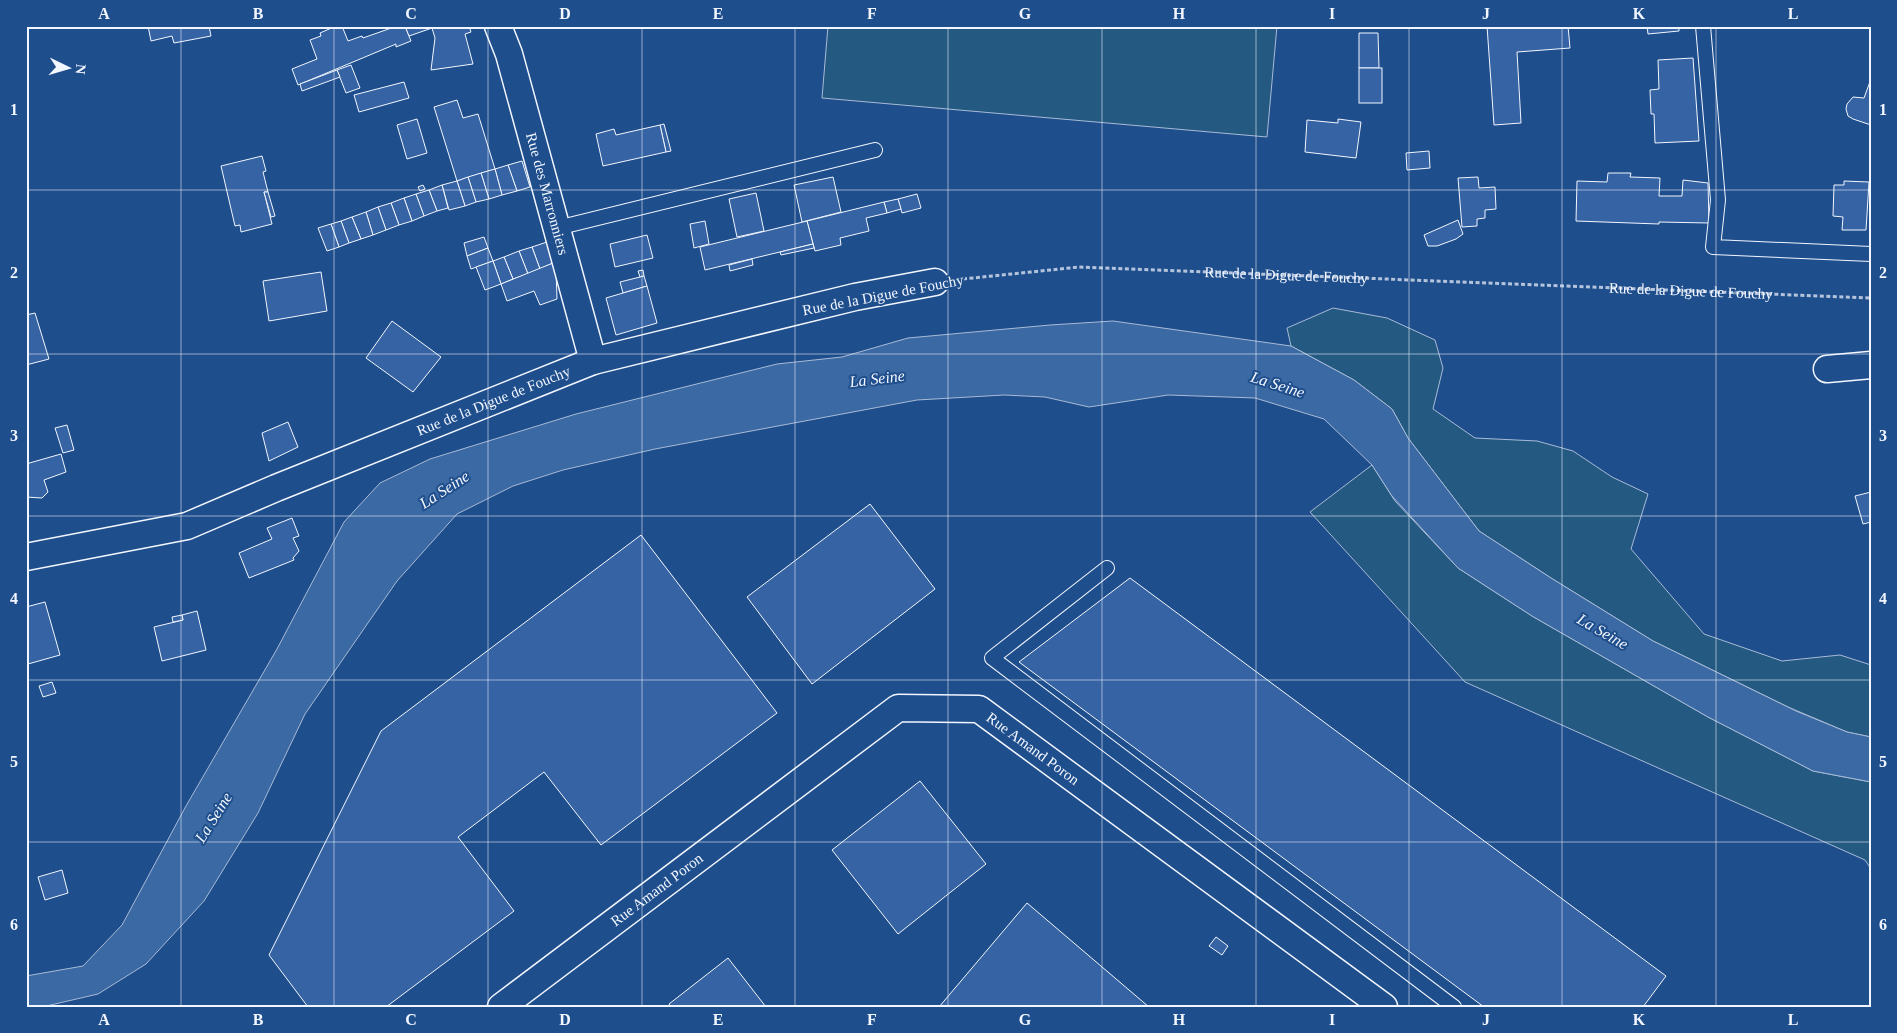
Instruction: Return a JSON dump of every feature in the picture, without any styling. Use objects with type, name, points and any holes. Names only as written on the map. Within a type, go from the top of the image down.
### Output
[{"type":"street","name":"Rue des Marronniers","points":[[498,26],[509,54],[593,361]]},
{"type":"street","name":"Rue de la Digue de Fouchy","points":[[26,557],[186,526],[593,361],[855,297],[935,282]]},
{"type":"street","points":[[1827,369],[1871,365]]},
{"type":"street","name":"Rue Amand Poron","points":[[501,1007],[898,708],[978,709],[1384,1007]]},
{"type":"lane","points":[[1703,26],[1718,200],[1713,247],[1871,254]]},
{"type":"lane","points":[[557,228],[875,150]]},
{"type":"lane","points":[[1107,568],[992,658],[1454,1007]]},
{"type":"path","name":"Rue de la Digue de Fouchy","points":[[935,282],[1079,267],[1871,298]]},
{"type":"shaded area","points":[[828,26],[1277,26],[1267,137],[822,98]]},
{"type":"shaded area","points":[[1333,308],[1387,318],[1435,340],[1443,368],[1433,409],[1475,438],[1537,441],[1573,451],[1612,477],[1648,494],[1631,549],[1704,634],[1782,661],[1840,655],[1871,665],[1871,737],[1847,732],[1788,707],[1653,641],[1479,531],[1408,438],[1392,409],[1354,380],[1291,346],[1287,328]]},
{"type":"shaded area","points":[[1372,465],[1395,501],[1458,568],[1532,616],[1708,717],[1813,771],[1871,782],[1871,869],[1865,860],[1465,682],[1310,512]]},
{"type":"water","name":"La Seine","points":[[1113,321],[1291,346],[1354,380],[1392,409],[1408,438],[1479,531],[1653,641],[1796,711],[1847,732],[1871,737],[1871,782],[1813,771],[1708,717],[1532,616],[1458,568],[1392,496],[1372,465],[1324,419],[1255,398],[1168,395],[1089,407],[1045,397],[1004,395],[917,400],[655,449],[563,470],[513,486],[457,514],[397,581],[305,714],[258,813],[204,901],[146,964],[98,994],[42,1007],[26,1007],[26,976],[83,966],[122,925],[186,806],[277,649],[344,522],[380,483],[430,459],[576,414],[777,364],[842,357],[908,338]]},
{"type":"building","points":[[148,26],[209,26],[211,36],[174,43],[172,36],[151,41]]},
{"type":"building","points":[[336,26],[342,26],[348,41],[362,36],[363,38],[397,26],[405,26],[411,41],[396,47],[396,44],[298,85],[292,69],[317,59],[310,40],[321,36],[320,33]]},
{"type":"building","points":[[405,26],[469,26],[471,32],[465,34],[473,64],[431,70],[435,38],[432,28],[409,36]]},
{"type":"building","points":[[1487,26],[1568,26],[1570,48],[1517,52],[1521,123],[1494,125]]},
{"type":"building","points":[[1647,26],[1679,26],[1679,31],[1648,34]]},
{"type":"building","points":[[1359,33],[1378,33],[1379,68],[1359,68]]},
{"type":"building","points":[[1693,58],[1699,141],[1655,143],[1654,114],[1651,114],[1650,90],[1659,89],[1658,60]]},
{"type":"building","points":[[351,65],[360,88],[346,93],[337,70]]},
{"type":"building","points":[[1359,68],[1382,68],[1382,103],[1359,103]]},
{"type":"building","points":[[337,70],[340,77],[302,91],[300,84]]},
{"type":"building","points":[[1871,79],[1871,125],[1848,116],[1846,109],[1847,104],[1853,97],[1864,98]]},
{"type":"building","points":[[404,82],[409,98],[359,112],[354,95]]},
{"type":"building","points":[[457,100],[463,118],[478,114],[495,169],[457,181],[434,107]]},
{"type":"building","points":[[417,119],[427,153],[407,159],[397,125]]},
{"type":"building","points":[[1338,119],[1361,122],[1356,158],[1305,152],[1307,120],[1338,123]]},
{"type":"building","points":[[664,124],[671,151],[666,152],[660,125]]},
{"type":"building","points":[[660,125],[666,152],[603,166],[596,134],[614,129],[616,135]]},
{"type":"building","points":[[1429,151],[1430,168],[1407,170],[1406,153]]},
{"type":"building","points":[[262,156],[266,171],[263,172],[268,192],[264,192],[272,224],[241,232],[240,225],[235,226],[221,166]]},
{"type":"building","points":[[522,161],[530,187],[517,191],[508,165]]},
{"type":"building","points":[[508,165],[517,191],[502,195],[495,169]]},
{"type":"building","points":[[495,169],[502,195],[489,199],[481,173]]},
{"type":"building","points":[[481,173],[489,199],[476,202],[468,177]]},
{"type":"building","points":[[1608,173],[1631,173],[1630,177],[1660,178],[1659,196],[1682,196],[1683,180],[1708,183],[1709,223],[1659,222],[1659,224],[1576,221],[1577,181],[1607,182]]},
{"type":"building","points":[[468,177],[476,202],[465,206],[457,181]]},
{"type":"building","points":[[833,177],[841,212],[802,222],[794,185]]},
{"type":"building","points":[[1478,177],[1479,188],[1495,187],[1496,209],[1485,210],[1485,218],[1477,219],[1477,226],[1462,227],[1458,178]]},
{"type":"building","points":[[457,181],[465,206],[449,210],[442,185]]},
{"type":"building","points":[[1844,181],[1869,182],[1866,230],[1842,230],[1843,217],[1833,216],[1834,185],[1844,185]]},
{"type":"building","points":[[423,185],[425,189],[420,191],[418,187]]},
{"type":"building","points":[[442,185],[448,208],[437,211],[429,190]]},
{"type":"building","points":[[429,190],[437,211],[424,216],[416,194]]},
{"type":"building","points":[[264,192],[268,192],[275,216],[271,217]]},
{"type":"building","points":[[756,193],[764,231],[737,237],[729,199]]},
{"type":"building","points":[[416,194],[424,216],[412,221],[404,198]]},
{"type":"building","points":[[917,194],[921,208],[902,213],[898,199]]},
{"type":"building","points":[[404,198],[412,221],[399,225],[391,203]]},
{"type":"building","points":[[898,199],[901,209],[887,213],[884,202]]},
{"type":"building","points":[[884,202],[887,213],[866,218],[869,231],[840,238],[841,245],[815,251],[807,221]]},
{"type":"building","points":[[391,203],[399,225],[386,230],[378,207]]},
{"type":"building","points":[[378,207],[386,230],[373,235],[366,212]]},
{"type":"building","points":[[366,212],[373,235],[361,239],[352,217]]},
{"type":"building","points":[[352,217],[361,239],[349,243],[341,221]]},
{"type":"building","points":[[1458,220],[1463,234],[1456,239],[1437,246],[1428,246],[1424,235]]},
{"type":"building","points":[[341,221],[349,243],[339,247],[331,224]]},
{"type":"building","points":[[705,221],[709,244],[694,248],[690,224]]},
{"type":"building","points":[[807,221],[813,244],[705,270],[700,247]]},
{"type":"building","points":[[331,224],[339,247],[327,251],[318,228]]},
{"type":"building","points":[[647,235],[653,258],[615,267],[610,244]]},
{"type":"building","points":[[484,237],[488,248],[467,256],[464,243]]},
{"type":"building","points":[[547,242],[553,263],[540,269],[532,247]]},
{"type":"building","points":[[813,244],[814,248],[781,255],[780,252]]},
{"type":"building","points":[[532,247],[540,269],[528,274],[519,251]]},
{"type":"building","points":[[488,248],[493,261],[471,269],[467,256]]},
{"type":"building","points":[[519,251],[528,274],[513,279],[504,257]]},
{"type":"building","points":[[504,257],[513,279],[501,284],[493,261]]},
{"type":"building","points":[[752,259],[753,265],[730,271],[729,265]]},
{"type":"building","points":[[493,261],[501,284],[485,290],[476,267]]},
{"type":"building","points":[[553,263],[556,270],[557,299],[540,305],[534,291],[507,301],[501,284]]},
{"type":"building","points":[[643,270],[644,276],[640,277],[638,271]]},
{"type":"building","points":[[321,272],[327,311],[269,321],[263,281]]},
{"type":"building","points":[[644,276],[647,286],[623,293],[620,282]]},
{"type":"building","points":[[647,286],[657,323],[616,335],[606,298]]},
{"type":"building","points":[[35,313],[49,359],[26,365],[26,315]]},
{"type":"building","points":[[392,321],[441,357],[413,392],[366,358]]},
{"type":"building","points":[[288,422],[298,447],[269,461],[262,433]]},
{"type":"building","points":[[67,425],[74,450],[63,453],[55,428]]},
{"type":"building","points":[[61,454],[66,472],[44,480],[48,492],[42,498],[26,497],[26,464]]},
{"type":"building","points":[[1871,492],[1871,522],[1863,524],[1855,496]]},
{"type":"building","points":[[870,504],[935,589],[812,684],[747,597]]},
{"type":"building","points":[[292,518],[299,536],[293,538],[299,551],[293,558],[294,560],[249,578],[239,553],[272,539],[267,528]]},
{"type":"building","points":[[641,535],[777,713],[601,845],[544,772],[458,837],[514,911],[386,1007],[308,1007],[269,955],[381,731]]},
{"type":"building","points":[[1130,578],[1666,976],[1643,1007],[1484,1007],[1019,662]]},
{"type":"building","points":[[45,602],[60,655],[28,664],[26,656],[26,607]]},
{"type":"building","points":[[197,611],[206,650],[162,661],[154,627],[183,620],[182,615]]},
{"type":"building","points":[[182,615],[183,620],[173,622],[172,617]]},
{"type":"building","points":[[52,682],[56,693],[43,697],[39,686]]},
{"type":"building","points":[[920,781],[986,864],[898,934],[832,850]]},
{"type":"building","points":[[62,870],[68,893],[45,900],[38,877]]},
{"type":"building","points":[[1027,903],[1149,1007],[939,1007]]},
{"type":"building","points":[[1216,937],[1228,946],[1222,955],[1209,946]]},
{"type":"building","points":[[728,958],[766,1007],[671,1007],[669,1004]]}]
